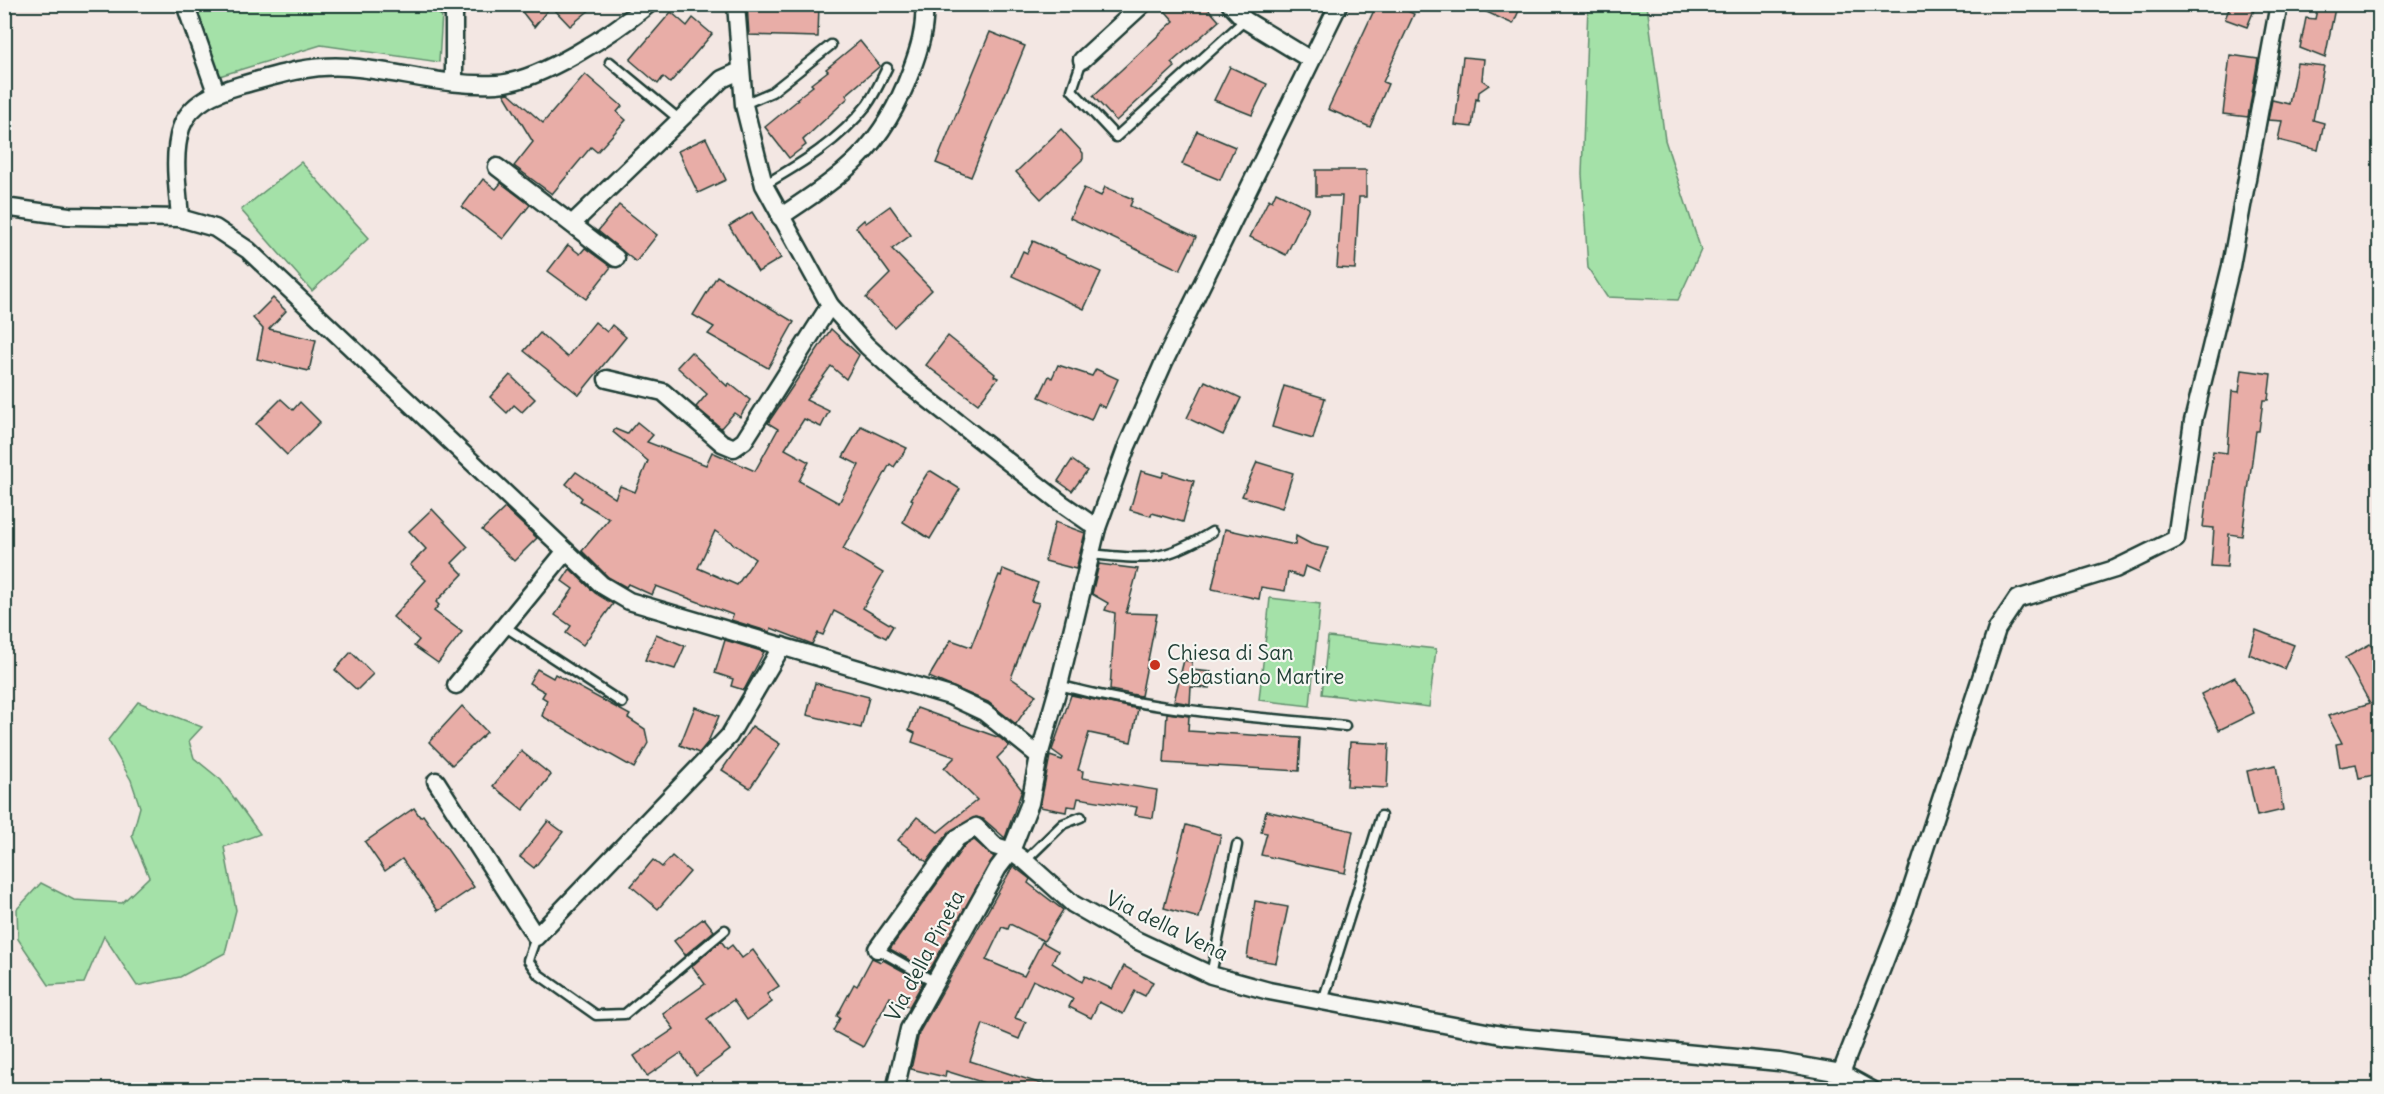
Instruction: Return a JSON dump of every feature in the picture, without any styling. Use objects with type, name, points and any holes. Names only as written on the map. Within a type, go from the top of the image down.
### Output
[{"type":"street","points":[[185,4],[216,92]]},
{"type":"street","points":[[180,218],[176,151],[182,126],[196,106],[216,92],[303,68],[347,67],[454,82],[498,84],[524,80],[592,44],[649,4]]},
{"type":"street","points":[[736,4],[744,105],[764,185],[830,305],[867,346],[910,385],[1060,503],[1097,528]]},
{"type":"street","points":[[780,217],[835,180],[866,152],[898,106],[921,43],[924,4]]},
{"type":"street","points":[[1082,60],[1143,4]]},
{"type":"street","points":[[1230,4],[1245,20],[1311,60]]},
{"type":"street","name":"Via della Pineta","points":[[895,1089],[909,1029],[998,868],[1018,856],[1039,756],[1059,685],[1097,528],[1127,446],[1164,362],[1339,4]]},
{"type":"street","points":[[1841,1073],[1905,909],[1997,629],[2017,599],[2115,569],[2176,539],[2193,421],[2210,364],[2231,266],[2279,4]]},
{"type":"street","points":[[454,82],[455,10]]},
{"type":"street","points":[[572,224],[722,79],[740,71]]},
{"type":"street","points":[[497,167],[616,258]]},
{"type":"street","points":[[4,207],[69,216],[180,218],[214,228],[248,250],[602,585],[629,601],[950,696],[984,712],[1039,756]]},
{"type":"street","points":[[607,379],[663,392],[722,443],[734,448],[744,441],[830,305]]},
{"type":"street","points":[[456,685],[565,552]]},
{"type":"street","points":[[436,781],[536,937],[729,736],[782,646]]},
{"type":"street","name":"Via della Vena","points":[[877,949],[957,838],[976,827],[995,846],[1018,856],[1072,904],[1136,940],[1211,975],[1269,991],[1507,1036],[1779,1062],[1841,1073],[1872,1089]]},
{"type":"lane","points":[[431,4],[455,10]]},
{"type":"lane","points":[[1082,60],[1072,90],[1116,137],[1245,20]]},
{"type":"lane","points":[[744,105],[772,92],[831,45]]},
{"type":"lane","points":[[610,62],[680,120]]},
{"type":"lane","points":[[764,185],[814,156],[845,130],[869,103],[887,68]]},
{"type":"lane","points":[[1091,554],[1141,560],[1165,556],[1185,549],[1212,532]]},
{"type":"lane","points":[[504,626],[622,703]]},
{"type":"lane","points":[[1059,685],[1112,700],[1166,708],[1344,726]]},
{"type":"lane","points":[[1323,1001],[1381,816]]},
{"type":"lane","points":[[1018,856],[1063,824],[1081,817]]},
{"type":"lane","points":[[1211,975],[1237,845]]},
{"type":"lane","points":[[536,937],[528,960],[538,974],[596,1015],[625,1014],[725,930]]},
{"type":"lane","points":[[877,949],[935,982]]},
{"type":"green space","points":[[190,5],[414,5],[442,13],[439,62],[321,45],[216,77]]},
{"type":"green space","points":[[1588,5],[1647,5],[1665,140],[1701,250],[1678,300],[1607,297],[1588,268],[1582,174]]},
{"type":"green space","points":[[301,162],[369,238],[312,291],[241,210]]},
{"type":"green space","points":[[1270,598],[1320,604],[1310,706],[1259,700]]},
{"type":"green space","points":[[1328,637],[1436,649],[1429,707],[1322,694]]},
{"type":"green space","points":[[138,702],[202,727],[189,741],[194,758],[221,780],[260,834],[224,847],[236,910],[225,953],[180,977],[137,986],[104,936],[84,983],[49,985],[18,939],[17,909],[41,883],[74,900],[122,903],[149,877],[132,836],[140,807],[131,780],[108,740]]},
{"type":"building","points":[[516,4],[597,4],[570,26],[551,6],[534,27]]},
{"type":"building","points":[[747,4],[819,4],[818,37],[749,35]]},
{"type":"building","points":[[1159,4],[1204,4],[1219,21],[1171,63],[1175,67],[1116,121],[1093,96],[1174,21]]},
{"type":"building","points":[[1377,4],[1393,4],[1414,14],[1383,82],[1388,84],[1370,127],[1328,109]]},
{"type":"building","points":[[1469,4],[1522,4],[1513,24]]},
{"type":"building","points":[[2231,4],[2254,10],[2247,27],[2225,19]]},
{"type":"building","points":[[2318,5],[2335,8],[2325,58],[2300,48],[2306,18],[2315,19]]},
{"type":"building","points":[[671,12],[687,26],[693,18],[712,34],[670,83],[663,77],[658,84],[630,60]]},
{"type":"building","points":[[990,32],[1025,46],[971,177],[936,163]]},
{"type":"building","points":[[860,41],[880,66],[846,95],[848,98],[803,140],[806,145],[789,158],[765,127],[798,100],[796,99],[813,86],[811,84],[828,71],[826,69]]},
{"type":"building","points":[[2230,55],[2258,59],[2248,117],[2223,114]]},
{"type":"building","points":[[1463,57],[1484,59],[1482,80],[1489,85],[1479,92],[1478,100],[1476,99],[1472,127],[1455,125]]},
{"type":"building","points":[[2297,63],[2324,66],[2313,120],[2324,123],[2318,150],[2278,140],[2282,121],[2268,120],[2272,100],[2289,104]]},
{"type":"building","points":[[1230,67],[1267,84],[1252,115],[1214,100]]},
{"type":"building","points":[[585,74],[622,106],[617,112],[626,120],[597,152],[591,147],[552,194],[514,166],[533,142],[504,94],[509,93],[543,123]]},
{"type":"building","points":[[1061,129],[1083,153],[1083,159],[1041,199],[1016,172]]},
{"type":"building","points":[[1197,131],[1235,147],[1220,180],[1182,164]]},
{"type":"building","points":[[706,138],[726,180],[698,193],[678,151]]},
{"type":"building","points":[[1316,170],[1366,170],[1366,197],[1359,197],[1355,269],[1337,268],[1342,196],[1316,196]]},
{"type":"building","points":[[483,179],[496,189],[501,183],[530,205],[503,239],[462,207]]},
{"type":"building","points":[[1105,187],[1133,199],[1130,206],[1196,237],[1180,270],[1070,218],[1084,188],[1101,196]]},
{"type":"building","points":[[1276,192],[1309,208],[1286,255],[1250,237],[1269,199],[1272,201]]},
{"type":"building","points":[[619,205],[657,235],[636,262],[598,231]]},
{"type":"building","points":[[890,206],[911,235],[892,249],[932,290],[894,327],[866,298],[890,274],[856,227],[864,220],[866,223]]},
{"type":"building","points":[[752,212],[781,258],[758,272],[729,226]]},
{"type":"building","points":[[1033,241],[1101,272],[1084,309],[1012,276],[1023,251],[1027,253]]},
{"type":"building","points":[[568,245],[580,254],[585,248],[611,267],[586,299],[548,271]]},
{"type":"building","points":[[717,276],[794,322],[768,368],[708,334],[714,327],[693,315]]},
{"type":"building","points":[[273,298],[286,311],[269,329],[316,340],[309,371],[257,359],[263,329],[253,318]]},
{"type":"building","points":[[595,322],[607,332],[612,325],[626,337],[579,395],[524,351],[540,333],[567,357]]},
{"type":"building","points":[[831,329],[859,355],[846,379],[831,366],[806,400],[829,411],[821,427],[804,419],[785,449],[809,462],[799,481],[839,503],[859,465],[843,457],[861,426],[907,448],[894,467],[890,464],[843,549],[883,573],[863,608],[893,626],[886,638],[834,611],[823,635],[818,633],[812,644],[771,628],[770,632],[731,620],[733,615],[656,586],[652,595],[628,584],[626,587],[608,577],[582,551],[609,519],[580,501],[582,498],[566,484],[576,472],[615,498],[620,486],[635,492],[648,461],[613,432],[615,429],[627,434],[637,422],[653,435],[647,442],[706,465],[712,452],[755,471],[778,429],[768,423]],"holes":[[[715,531],[755,559],[737,585],[698,568]]]},
{"type":"building","points":[[948,336],[998,378],[978,404],[926,365]]},
{"type":"building","points":[[691,352],[727,386],[729,383],[750,400],[740,417],[734,413],[721,428],[696,407],[707,394],[677,367]]},
{"type":"building","points":[[1058,365],[1092,376],[1096,369],[1118,379],[1105,408],[1098,404],[1091,420],[1039,397],[1049,376],[1052,378]]},
{"type":"building","points":[[2242,370],[2271,374],[2268,400],[2263,400],[2259,431],[2256,431],[2242,536],[2229,534],[2227,567],[2211,566],[2214,528],[2203,527],[2213,451],[2227,453],[2232,391],[2239,392]]},
{"type":"building","points":[[510,375],[535,399],[522,412],[514,405],[507,413],[490,397]]},
{"type":"building","points":[[1205,381],[1241,398],[1223,435],[1187,418]]},
{"type":"building","points":[[1284,386],[1325,398],[1313,439],[1272,427]]},
{"type":"building","points":[[281,399],[293,410],[300,402],[320,422],[287,455],[256,424]]},
{"type":"building","points":[[1072,460],[1087,471],[1072,491],[1058,481]]},
{"type":"building","points":[[1257,462],[1293,473],[1282,508],[1242,496]]},
{"type":"building","points":[[931,471],[960,489],[930,539],[903,522],[913,500],[911,499],[928,472]]},
{"type":"building","points":[[1141,471],[1162,477],[1164,472],[1194,481],[1183,522],[1152,513],[1151,516],[1130,510]]},
{"type":"building","points":[[505,508],[537,538],[514,561],[482,530]]},
{"type":"building","points":[[432,509],[468,547],[452,563],[463,574],[436,602],[439,605],[434,611],[462,632],[438,663],[414,646],[419,640],[393,617],[426,580],[410,565],[426,549],[409,531]]},
{"type":"building","points":[[1055,522],[1085,533],[1076,569],[1045,561]]},
{"type":"building","points":[[1225,529],[1295,545],[1296,536],[1311,544],[1328,548],[1319,572],[1305,566],[1302,577],[1288,572],[1285,591],[1261,587],[1259,599],[1212,589]]},
{"type":"building","points":[[1099,564],[1138,569],[1126,613],[1157,614],[1141,696],[1110,690],[1115,613],[1105,610],[1108,603],[1092,594]]},
{"type":"building","points":[[570,569],[595,593],[613,604],[583,645],[566,633],[571,626],[555,615],[573,589],[562,581]]},
{"type":"building","points":[[1003,569],[1038,583],[1031,601],[1039,603],[1011,678],[1036,695],[1016,724],[988,702],[929,677],[951,640],[971,647]]},
{"type":"building","points":[[2256,630],[2294,645],[2284,669],[2249,654]]},
{"type":"building","points":[[656,634],[685,646],[675,669],[645,660]]},
{"type":"building","points":[[725,640],[764,652],[744,690],[731,686],[733,679],[715,673]]},
{"type":"building","points":[[2370,644],[2379,660],[2379,774],[2359,778],[2356,764],[2340,767],[2336,744],[2342,743],[2328,716],[2370,703],[2345,658]]},
{"type":"building","points":[[351,652],[373,674],[357,690],[335,670]]},
{"type":"building","points":[[1184,660],[1192,662],[1192,670],[1211,672],[1210,688],[1191,687],[1190,704],[1174,701]]},
{"type":"building","points":[[537,669],[553,678],[555,674],[630,715],[628,718],[645,729],[648,743],[634,768],[542,716],[547,700],[542,697],[545,692],[529,683]]},
{"type":"building","points":[[2235,677],[2254,713],[2219,730],[2201,694]]},
{"type":"building","points":[[815,683],[869,697],[861,728],[807,715]]},
{"type":"building","points":[[1071,695],[1138,709],[1131,742],[1089,733],[1078,770],[1083,771],[1082,778],[1157,790],[1153,818],[1135,815],[1137,807],[1078,798],[1076,807],[1067,806],[1066,812],[1040,807],[1050,756],[1062,760],[1063,758],[1052,750]]},
{"type":"building","points":[[462,706],[487,732],[452,765],[429,742]]},
{"type":"building","points":[[695,707],[719,716],[708,742],[699,753],[680,745]]},
{"type":"building","points":[[917,708],[1000,738],[1009,746],[997,758],[1022,790],[1005,838],[983,819],[976,817],[949,832],[927,862],[898,840],[917,817],[938,832],[977,800],[944,768],[955,757],[912,742],[915,733],[909,730]]},
{"type":"building","points":[[1167,713],[1189,716],[1188,731],[1301,738],[1299,771],[1164,763]]},
{"type":"building","points":[[752,726],[780,744],[750,788],[722,770]]},
{"type":"building","points":[[1350,742],[1389,744],[1387,788],[1347,786]]},
{"type":"building","points":[[521,751],[551,775],[523,810],[493,786]]},
{"type":"building","points":[[2276,765],[2283,810],[2257,816],[2247,771]]},
{"type":"building","points":[[414,808],[420,817],[423,815],[474,887],[438,911],[402,859],[385,871],[365,842]]},
{"type":"building","points":[[1266,811],[1353,831],[1345,873],[1261,855],[1267,833],[1261,832]]},
{"type":"building","points":[[548,821],[563,832],[534,868],[520,857]]},
{"type":"building","points":[[1186,825],[1221,835],[1199,918],[1164,908]]},
{"type":"building","points":[[974,840],[994,857],[929,971],[890,949],[964,846]]},
{"type":"building","points":[[672,856],[690,872],[658,909],[631,886],[653,860],[662,867]]},
{"type":"building","points":[[1013,866],[1030,879],[1028,883],[1063,910],[1044,941],[1010,924],[1008,929],[1002,927],[986,960],[1024,976],[1042,942],[1058,951],[1052,963],[1082,982],[1085,976],[1112,989],[1124,966],[1153,982],[1145,996],[1135,991],[1123,1014],[1099,1002],[1091,1018],[1069,1007],[1073,999],[1033,980],[1015,1018],[1026,1022],[1019,1039],[983,1024],[970,1061],[1048,1086],[1047,1089],[1004,1089],[946,1071],[945,1077],[911,1069],[919,1033]]},
{"type":"building","points":[[1255,901],[1288,907],[1276,963],[1247,958]]},
{"type":"building","points":[[704,918],[714,931],[685,955],[674,941]]},
{"type":"building","points":[[721,941],[727,949],[732,945],[742,958],[753,950],[779,986],[767,994],[772,1002],[747,1020],[733,1000],[707,1019],[730,1050],[696,1075],[681,1053],[647,1076],[634,1056],[674,1029],[663,1014],[705,984],[692,966]]},
{"type":"building","points":[[872,958],[881,962],[883,960],[923,982],[909,1007],[890,997],[863,1047],[833,1031],[840,1018],[837,1016],[854,984],[857,986]]},
{"type":"place","name":"Chiesa di San Sebastiano Martire","points":[[1155,665]]}]
